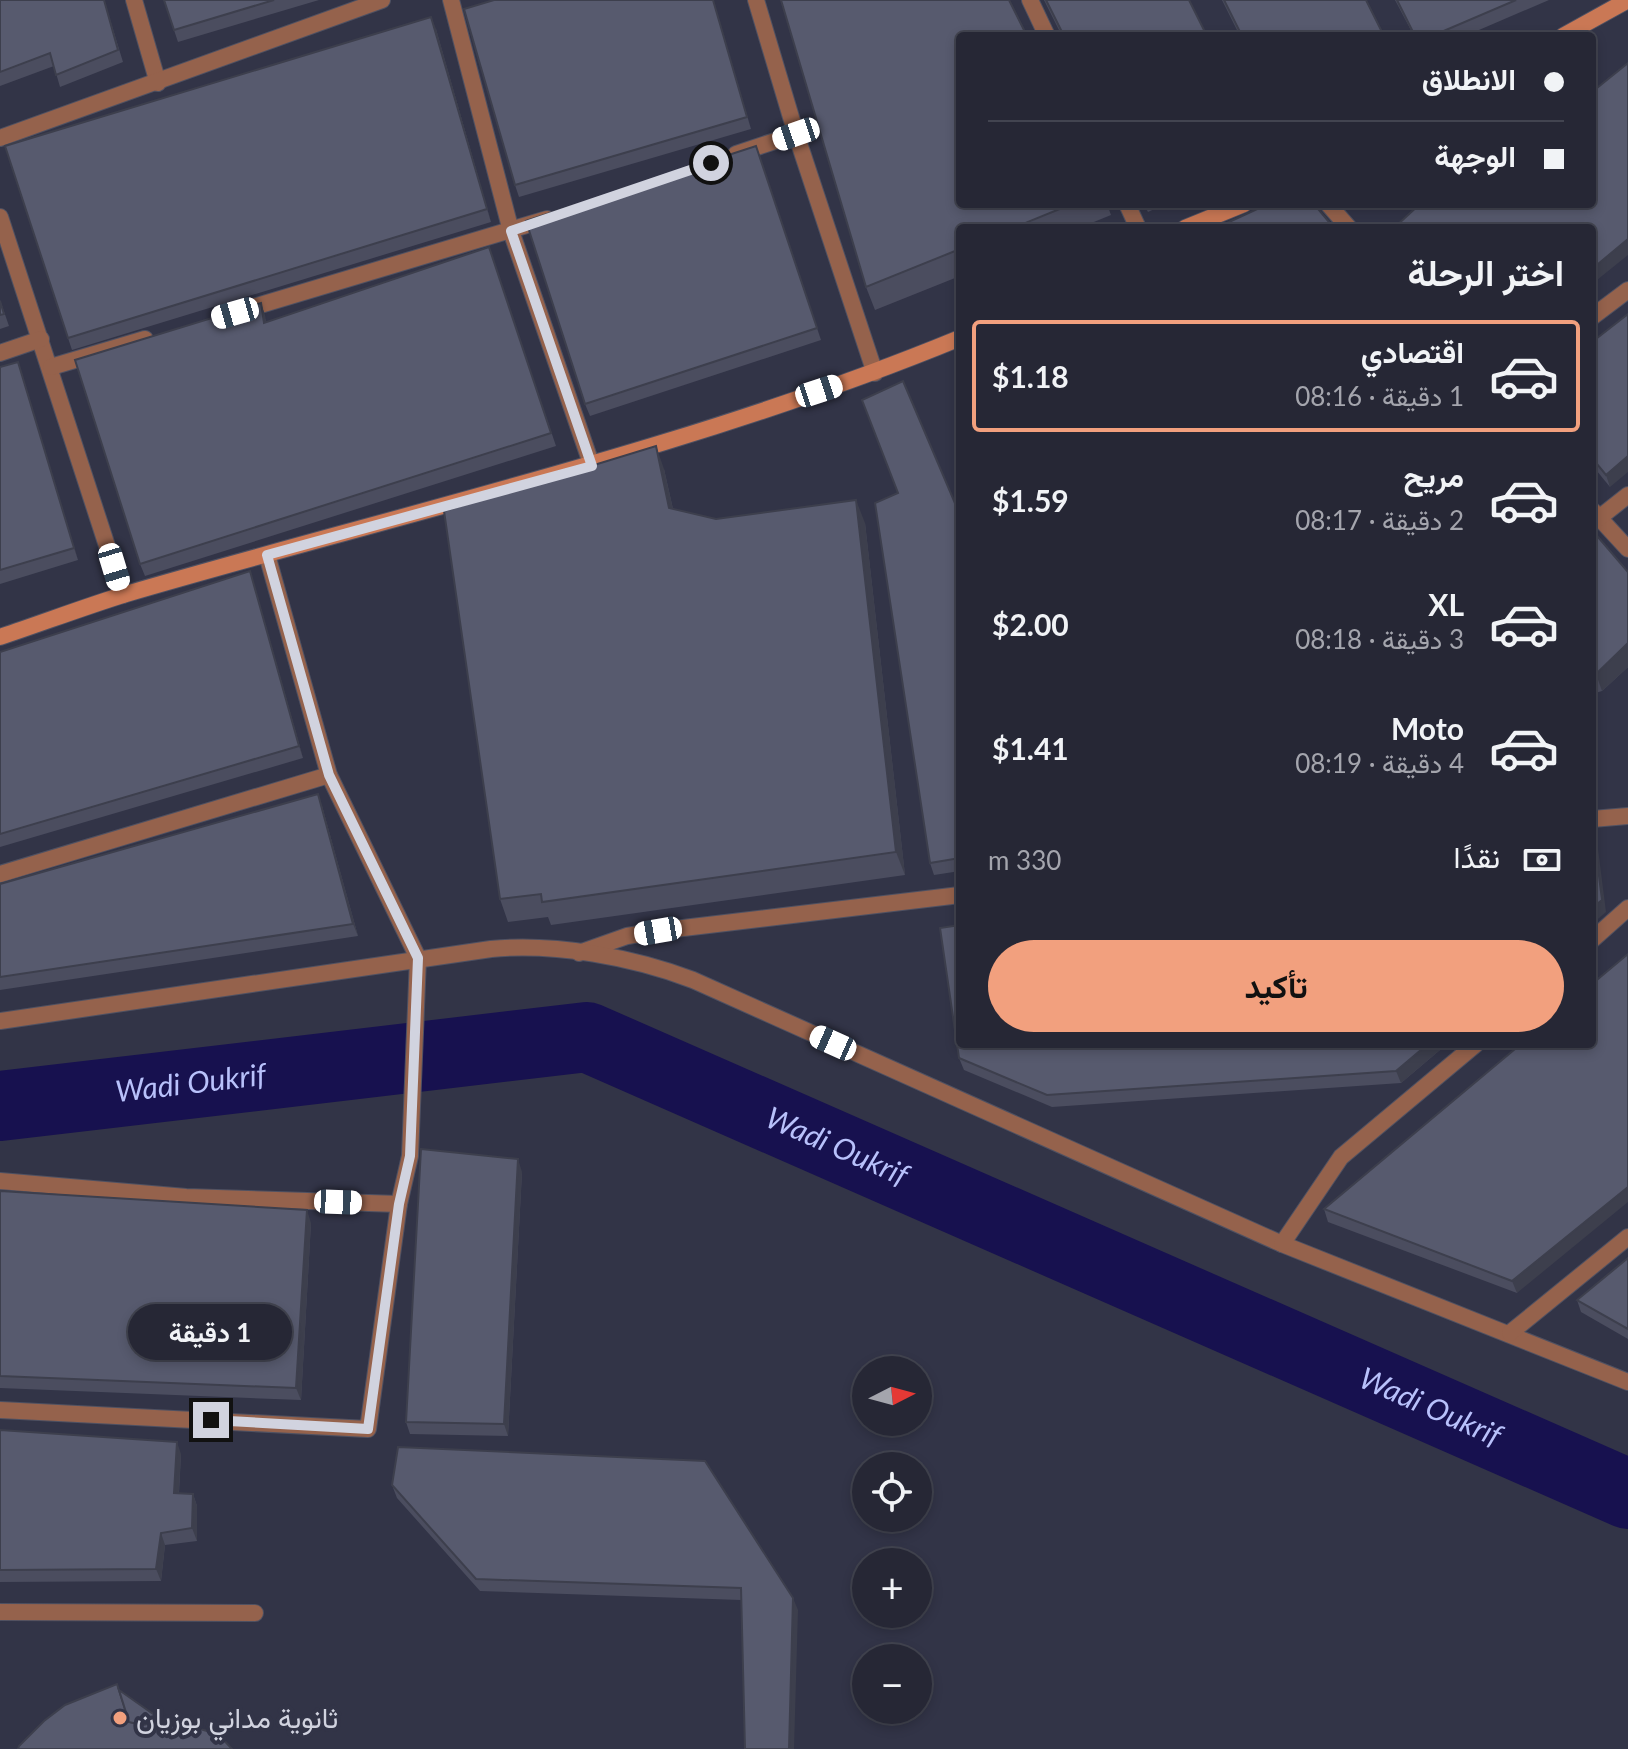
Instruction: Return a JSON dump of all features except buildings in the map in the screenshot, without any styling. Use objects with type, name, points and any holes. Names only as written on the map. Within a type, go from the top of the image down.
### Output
[{"type":"street","points":[[134,0],[158,83]]},
{"type":"street","points":[[0,138],[382,0]]},
{"type":"street","points":[[451,0],[511,231],[592,466]]},
{"type":"street","points":[[756,0],[796,134],[875,373]]},
{"type":"street","points":[[1030,0],[1045,32]]},
{"type":"street","points":[[1570,32],[1628,0]]},
{"type":"street","points":[[721,159],[796,134]]},
{"type":"street","points":[[1195,224],[1234,208]]},
{"type":"street","points":[[1332,208],[1346,224]]},
{"type":"street","points":[[219,317],[556,216]]},
{"type":"street","points":[[0,217],[123,595]]},
{"type":"street","points":[[1596,314],[1628,290]]},
{"type":"street","points":[[51,367],[158,335]]},
{"type":"street","points":[[0,353],[41,339]]},
{"type":"street","points":[[0,637],[123,595],[592,466],[875,373],[956,340]]},
{"type":"street","points":[[1628,495],[1596,514],[1628,549]]},
{"type":"street","points":[[0,1410],[368,1429],[399,1204],[410,1156],[418,958],[329,775],[267,555]]},
{"type":"street","points":[[0,874],[329,775]]},
{"type":"street","points":[[1596,819],[1628,816]]},
{"type":"street","points":[[578,953],[627,936],[658,931],[956,895]]},
{"type":"street","points":[[1596,936],[1628,908]]},
{"type":"street","points":[[0,1021],[418,958],[517,947],[578,953],[645,965],[693,980],[1282,1244],[1628,1382]]},
{"type":"street","points":[[1282,1244],[1341,1157],[1471,1048]]},
{"type":"street","points":[[0,1181],[186,1197],[399,1204]]},
{"type":"street","points":[[1510,1333],[1628,1237]]},
{"type":"street","points":[[0,1612],[255,1613]]},
{"type":"waterway","name":"Wadi Oukrif","points":[[0,1106],[587,1037],[1628,1494]]},
{"type":"place","name":"ثانوية مداني بوزيان","points":[[120,1718]]},
{"type":"route","points":[[211,1420],[368,1429],[399,1204],[410,1156],[418,958],[329,775],[267,555],[592,466],[511,231],[711,163]]}]
